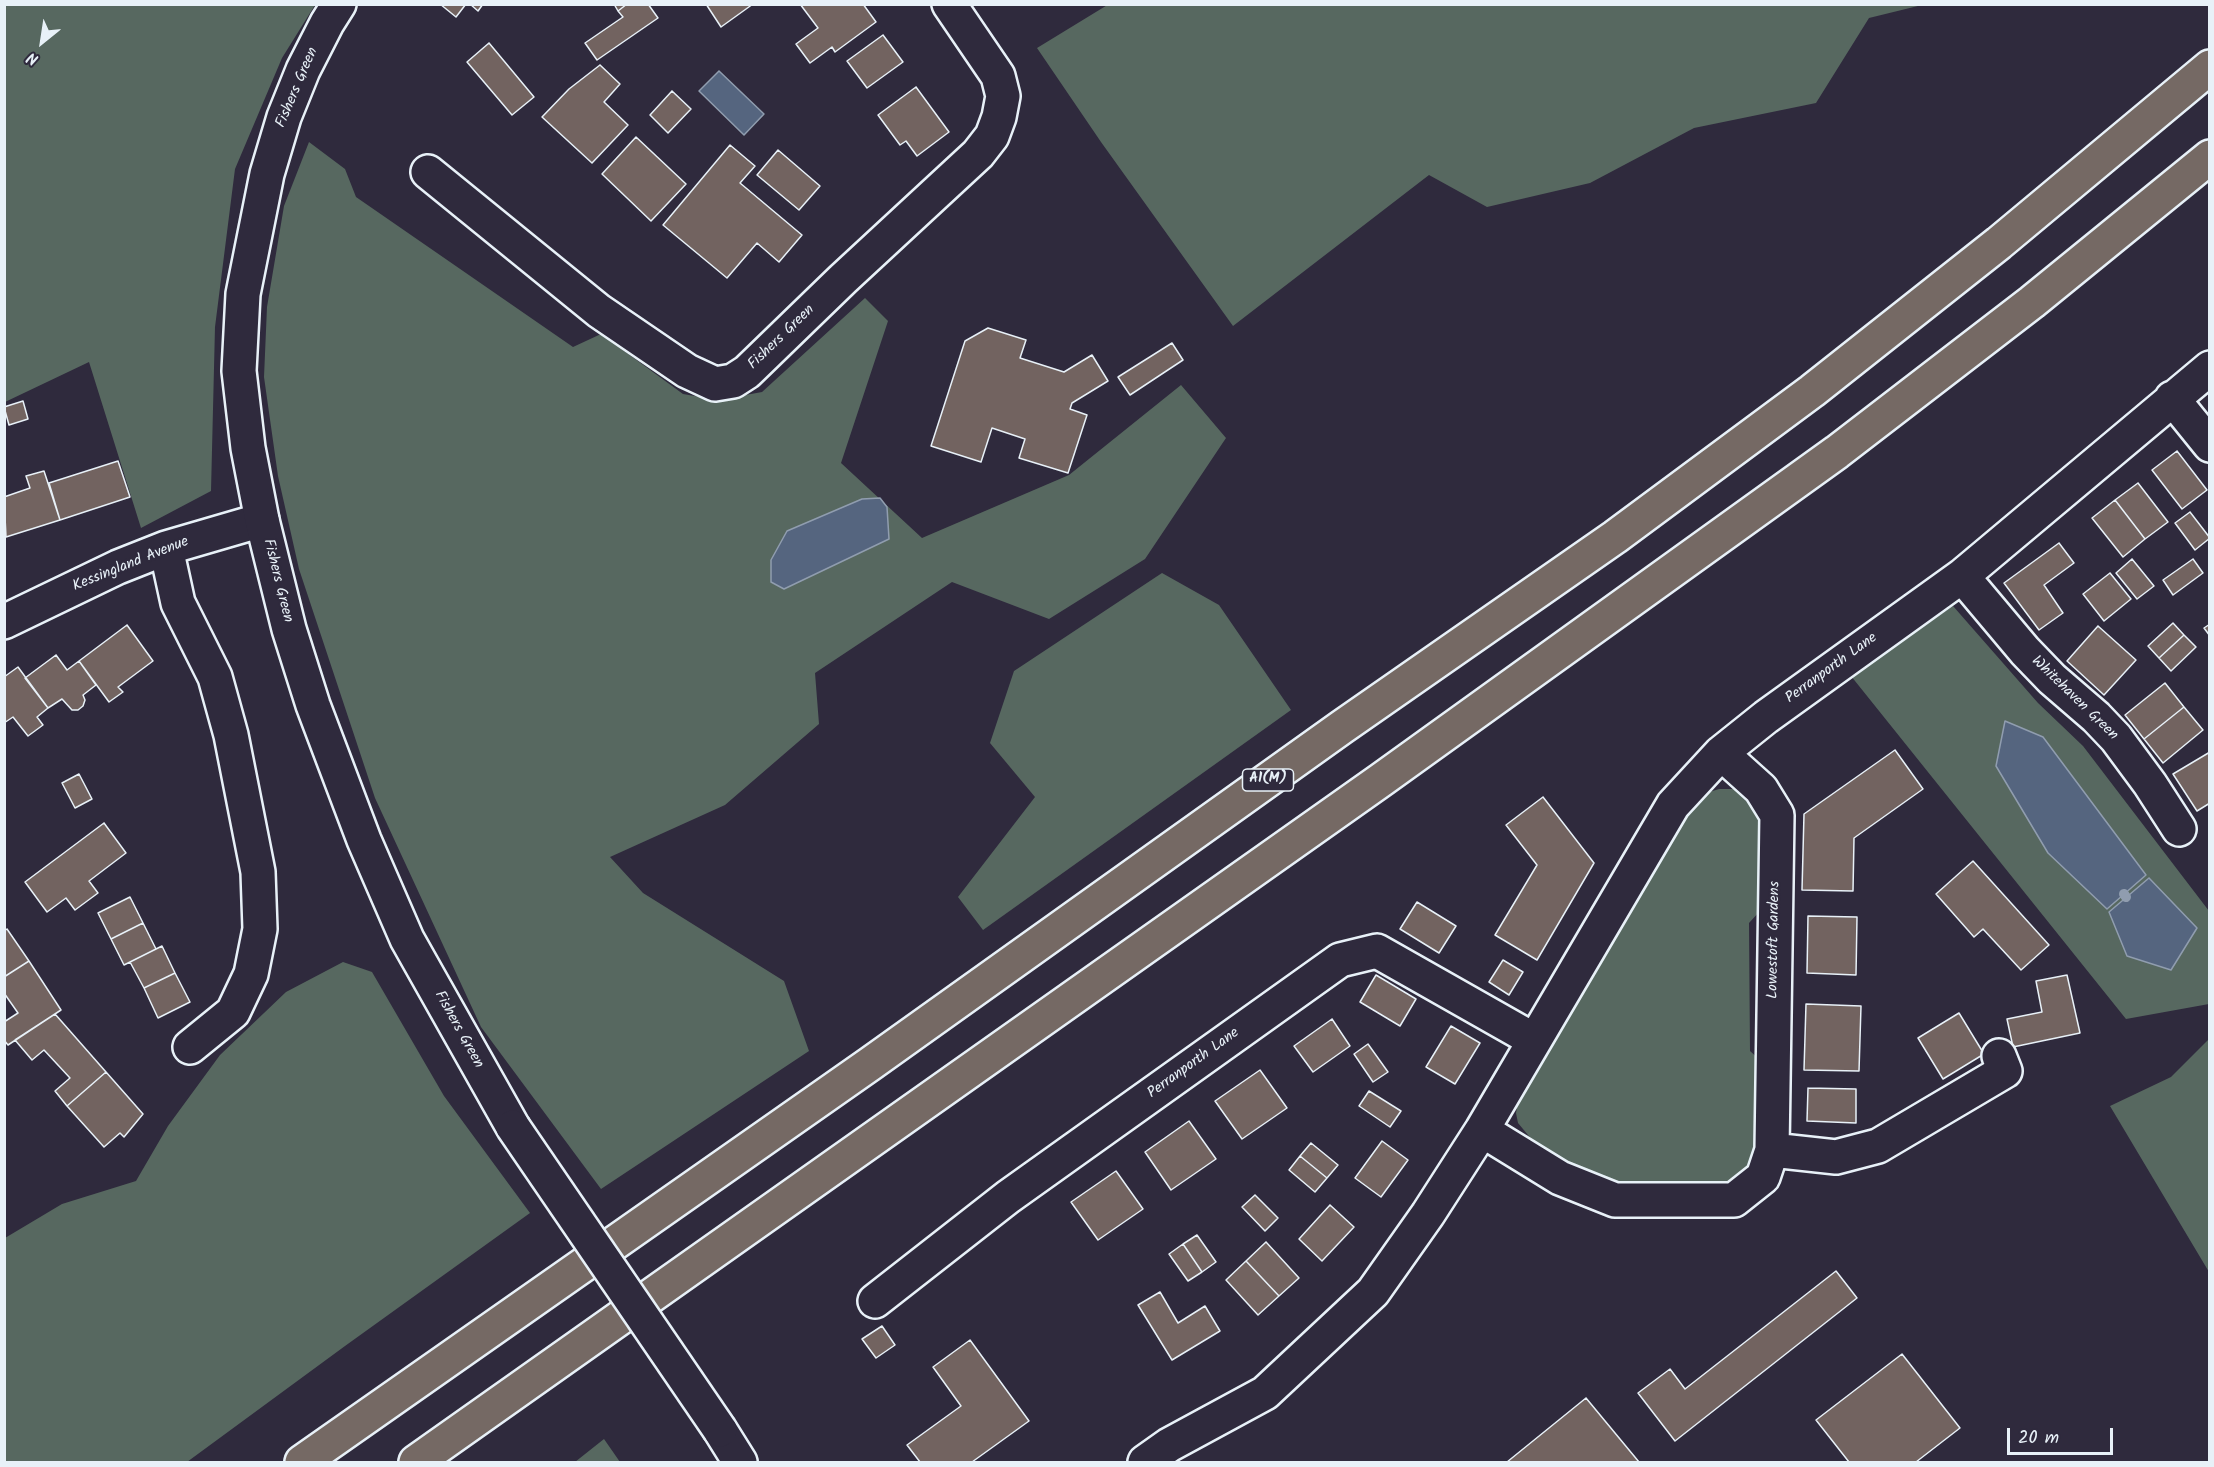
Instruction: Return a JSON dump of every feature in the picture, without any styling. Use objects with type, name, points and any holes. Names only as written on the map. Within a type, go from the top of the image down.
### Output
[{"type":"highway","name":"A1(M)","points":[[302,1462],[870,1064],[1352,720],[1615,537],[1812,391],[1999,243],[2210,67]]},
{"type":"highway","points":[[416,1462],[1391,773],[1837,452],[2032,302],[2210,157]]},
{"type":"street","name":"Fishers Green","points":[[339,4],[303,70],[284,117],[267,174],[243,294],[239,371],[248,448],[262,519],[296,651],[313,705],[364,840],[407,939],[513,1127],[740,1462]]},
{"type":"street","name":"Fishers Green","points":[[428,172],[599,311],[677,364],[715,384],[733,381],[747,372],[834,287],[978,154],[992,136],[1003,96],[998,76],[949,4]]},
{"type":"street","name":"Perranporth Lane","points":[[1145,1462],[1169,1445],[1265,1393],[1373,1292],[1428,1214],[1482,1130],[1673,805],[1721,753],[1766,717],[1962,576],[2210,368]]},
{"type":"street","points":[[2172,398],[2210,446]]},
{"type":"street","name":"Kessingland Avenue","points":[[4,622],[118,567],[166,548],[262,519]]},
{"type":"street","points":[[166,548],[178,603],[215,677],[231,735],[258,872],[260,929],[250,974],[232,1012],[190,1047]]},
{"type":"street","name":"Whitehaven Green","points":[[1962,576],[2025,651],[2116,738],[2179,829]]},
{"type":"street","name":"Lowestoft Gardens","points":[[1482,1130],[1560,1178],[1615,1200],[1734,1200],[1763,1177],[1772,1150],[1777,815],[1761,789],[1721,753]]},
{"type":"street","name":"Perranporth Lane","points":[[875,1301],[1008,1197],[1340,960],[1377,951],[1534,1040]]},
{"type":"street","points":[[1772,1150],[1836,1157],[1878,1146],[2005,1071],[1999,1056]]},
{"type":"green space","points":[[5,4],[315,5],[282,58],[235,169],[215,327],[211,491],[141,528],[89,362],[5,402]]},
{"type":"green space","points":[[1109,4],[1922,5],[1869,18],[1816,103],[1694,128],[1590,183],[1487,207],[1429,175],[1233,326],[1101,142],[1037,48]]},
{"type":"green space","points":[[309,142],[345,169],[356,197],[573,347],[601,334],[683,394],[718,400],[762,392],[865,298],[888,321],[841,463],[922,538],[1069,475],[1181,385],[1226,438],[1145,559],[1049,619],[952,582],[815,673],[819,724],[725,805],[610,857],[643,893],[784,981],[809,1051],[601,1189],[481,1027],[375,798],[299,569],[278,476],[264,377],[267,307],[284,206]]},
{"type":"green space","points":[[1162,573],[1219,605],[1291,710],[983,930],[958,897],[1035,797],[990,743],[1014,671]]},
{"type":"green space","points":[[1953,606],[2038,703],[2083,746],[2209,911],[2209,1004],[2126,1019],[1851,676]]},
{"type":"green space","points":[[1719,789],[1733,789],[1745,795],[1762,819],[1760,911],[1749,923],[1750,1051],[1761,1061],[1756,1161],[1739,1179],[1724,1184],[1625,1183],[1600,1178],[1576,1167],[1533,1141],[1518,1123],[1516,1113],[1518,1102],[1522,1089],[1687,814],[1706,793]]},
{"type":"green space","points":[[343,962],[372,972],[444,1096],[530,1213],[187,1462],[5,1462],[5,1238],[62,1204],[136,1181],[168,1126],[220,1055],[286,992]]},
{"type":"green space","points":[[2209,1039],[2209,1272],[2110,1106],[2171,1077]]},
{"type":"green space","points":[[604,1439],[620,1462],[575,1462]]},
{"type":"water","points":[[719,71],[764,114],[744,135],[699,91]]},
{"type":"water","points":[[880,498],[887,507],[889,539],[784,589],[771,582],[771,560],[787,531],[862,499]]},
{"type":"water","points":[[2005,721],[2043,737],[2146,875],[2107,909],[2048,853],[1996,766]]},
{"type":"water","points":[[2149,878],[2197,928],[2171,970],[2127,956],[2109,912]]},
{"type":"building","points":[[440,4],[466,4],[456,17]]},
{"type":"building","points":[[470,4],[483,4],[478,11]]},
{"type":"building","points":[[614,4],[627,4],[618,11]]},
{"type":"building","points":[[627,4],[648,4],[658,18],[597,60],[585,43],[623,17],[618,11]]},
{"type":"building","points":[[706,4],[753,4],[721,27]]},
{"type":"building","points":[[800,4],[863,4],[876,22],[835,52],[832,47],[810,63],[796,44],[818,28]]},
{"type":"building","points":[[883,35],[903,62],[867,88],[847,61]]},
{"type":"building","points":[[489,43],[534,97],[512,115],[467,62]]},
{"type":"building","points":[[600,65],[620,84],[604,102],[628,125],[592,163],[542,117],[569,89]]},
{"type":"building","points":[[916,87],[949,132],[917,156],[906,141],[900,145],[878,115]]},
{"type":"building","points":[[672,91],[691,109],[668,133],[650,115]]},
{"type":"building","points":[[636,137],[686,184],[651,221],[602,174]]},
{"type":"building","points":[[730,145],[755,166],[740,183],[802,235],[779,262],[757,243],[727,278],[663,225]]},
{"type":"building","points":[[778,150],[820,186],[799,210],[757,175]]},
{"type":"building","points":[[988,328],[1026,340],[1020,358],[1064,372],[1092,355],[1108,381],[1072,403],[1070,409],[1087,415],[1068,473],[1019,458],[1025,439],[992,428],[981,462],[931,446],[965,341]]},
{"type":"building","points":[[1172,343],[1183,360],[1130,395],[1118,377]]},
{"type":"building","points":[[23,401],[28,419],[9,425],[4,407]]},
{"type":"building","points":[[2177,451],[2207,490],[2182,509],[2152,470]]},
{"type":"building","points":[[118,461],[130,497],[60,520],[49,483]]},
{"type":"building","points":[[44,471],[60,520],[6,537],[4,497],[30,488],[26,476]]},
{"type":"building","points":[[2138,483],[2168,522],[2145,539],[2115,500]]},
{"type":"building","points":[[2115,500],[2145,539],[2123,557],[2092,518]]},
{"type":"building","points":[[2190,512],[2210,538],[2195,550],[2175,523]]},
{"type":"building","points":[[2059,543],[2074,563],[2044,585],[2063,613],[2039,630],[2004,583]]},
{"type":"building","points":[[2132,559],[2154,586],[2137,599],[2116,573]]},
{"type":"building","points":[[2193,559],[2203,573],[2173,595],[2163,580]]},
{"type":"building","points":[[2110,573],[2131,599],[2104,621],[2083,594]]},
{"type":"building","points":[[2173,623],[2184,635],[2159,658],[2148,646]]},
{"type":"building","points":[[2210,624],[2210,636],[2204,628]]},
{"type":"building","points":[[127,625],[153,661],[118,687],[123,692],[109,702],[79,661]]},
{"type":"building","points":[[2098,626],[2136,660],[2104,695],[2067,661]]},
{"type":"building","points":[[2184,635],[2196,647],[2171,671],[2159,658]]},
{"type":"building","points":[[56,655],[67,670],[79,661],[96,685],[83,695],[85,700],[83,706],[78,710],[72,710],[62,699],[48,708],[25,678]]},
{"type":"building","points":[[18,667],[48,708],[37,717],[43,725],[28,736],[13,717],[4,723],[4,677]]},
{"type":"building","points":[[2165,683],[2184,707],[2144,739],[2125,715]]},
{"type":"building","points":[[2184,707],[2203,730],[2163,763],[2144,739]]},
{"type":"building","points":[[1895,750],[1923,789],[1854,838],[1853,891],[1802,890],[1804,814]]},
{"type":"building","points":[[2210,752],[2210,803],[2197,811],[2173,774]]},
{"type":"building","points":[[79,774],[92,799],[75,808],[62,783]]},
{"type":"building","points":[[1543,797],[1594,863],[1537,960],[1495,935],[1537,865],[1506,825]]},
{"type":"building","points":[[104,823],[126,853],[89,881],[98,893],[75,910],[66,898],[47,912],[25,882]]},
{"type":"building","points":[[1973,861],[2049,945],[2021,970],[1983,929],[1974,937],[1936,894]]},
{"type":"building","points":[[130,897],[143,923],[111,939],[98,913]]},
{"type":"building","points":[[1417,902],[1456,926],[1439,953],[1400,929]]},
{"type":"building","points":[[1808,916],[1857,917],[1856,975],[1807,973]]},
{"type":"building","points":[[143,923],[156,949],[124,965],[111,939]]},
{"type":"building","points":[[7,929],[29,961],[4,977],[4,931]]},
{"type":"building","points":[[162,946],[175,973],[144,988],[130,962]]},
{"type":"building","points":[[1503,960],[1523,972],[1509,995],[1489,982]]},
{"type":"building","points":[[29,961],[61,1010],[8,1045],[4,1040],[4,1022],[18,1013],[4,993],[4,977]]},
{"type":"building","points":[[175,973],[190,1002],[158,1018],[144,988]]},
{"type":"building","points":[[1376,975],[1416,999],[1400,1026],[1360,1002]]},
{"type":"building","points":[[2067,975],[2080,1033],[2013,1047],[2007,1019],[2042,1012],[2036,981]]},
{"type":"building","points":[[1806,1004],[1861,1006],[1859,1071],[1804,1070]]},
{"type":"building","points":[[1959,1013],[1984,1054],[1943,1079],[1918,1038]]},
{"type":"building","points":[[55,1014],[106,1072],[67,1106],[55,1091],[70,1078],[44,1050],[32,1060],[15,1040]]},
{"type":"building","points":[[1332,1019],[1350,1046],[1313,1072],[1294,1046]]},
{"type":"building","points":[[1451,1026],[1480,1043],[1455,1084],[1426,1067]]},
{"type":"building","points":[[1368,1044],[1388,1072],[1373,1082],[1354,1054]]},
{"type":"building","points":[[1260,1070],[1287,1108],[1242,1139],[1215,1101]]},
{"type":"building","points":[[106,1072],[143,1114],[124,1137],[120,1133],[104,1147],[67,1106]]},
{"type":"building","points":[[1808,1088],[1856,1089],[1856,1123],[1807,1121]]},
{"type":"building","points":[[1369,1091],[1401,1111],[1390,1127],[1359,1106]]},
{"type":"building","points":[[1189,1121],[1216,1159],[1171,1190],[1145,1152]]},
{"type":"building","points":[[1382,1141],[1408,1160],[1381,1197],[1355,1178]]},
{"type":"building","points":[[1311,1143],[1338,1165],[1327,1178],[1300,1156]]},
{"type":"building","points":[[1300,1156],[1327,1178],[1315,1192],[1289,1170]]},
{"type":"building","points":[[1116,1171],[1143,1209],[1098,1240],[1071,1202]]},
{"type":"building","points":[[1255,1195],[1278,1218],[1265,1231],[1242,1207]]},
{"type":"building","points":[[1330,1205],[1354,1227],[1322,1261],[1299,1239]]},
{"type":"building","points":[[1197,1235],[1216,1262],[1202,1272],[1183,1244]]},
{"type":"building","points":[[1266,1242],[1299,1278],[1279,1296],[1246,1261]]},
{"type":"building","points":[[1183,1244],[1202,1272],[1188,1281],[1169,1254]]},
{"type":"building","points":[[1246,1261],[1279,1296],[1258,1315],[1226,1280]]},
{"type":"building","points":[[1836,1271],[1857,1298],[1675,1441],[1638,1393],[1670,1369],[1685,1389]]},
{"type":"building","points":[[1160,1292],[1178,1323],[1205,1306],[1220,1331],[1172,1360],[1138,1305]]},
{"type":"building","points":[[882,1326],[895,1345],[876,1358],[862,1339]]},
{"type":"building","points":[[970,1340],[1029,1421],[972,1462],[920,1462],[907,1445],[961,1406],[933,1367]]},
{"type":"building","points":[[1902,1354],[1960,1428],[1916,1462],[1849,1462],[1816,1420]]},
{"type":"building","points":[[1586,1398],[1639,1462],[1507,1462]]}]
